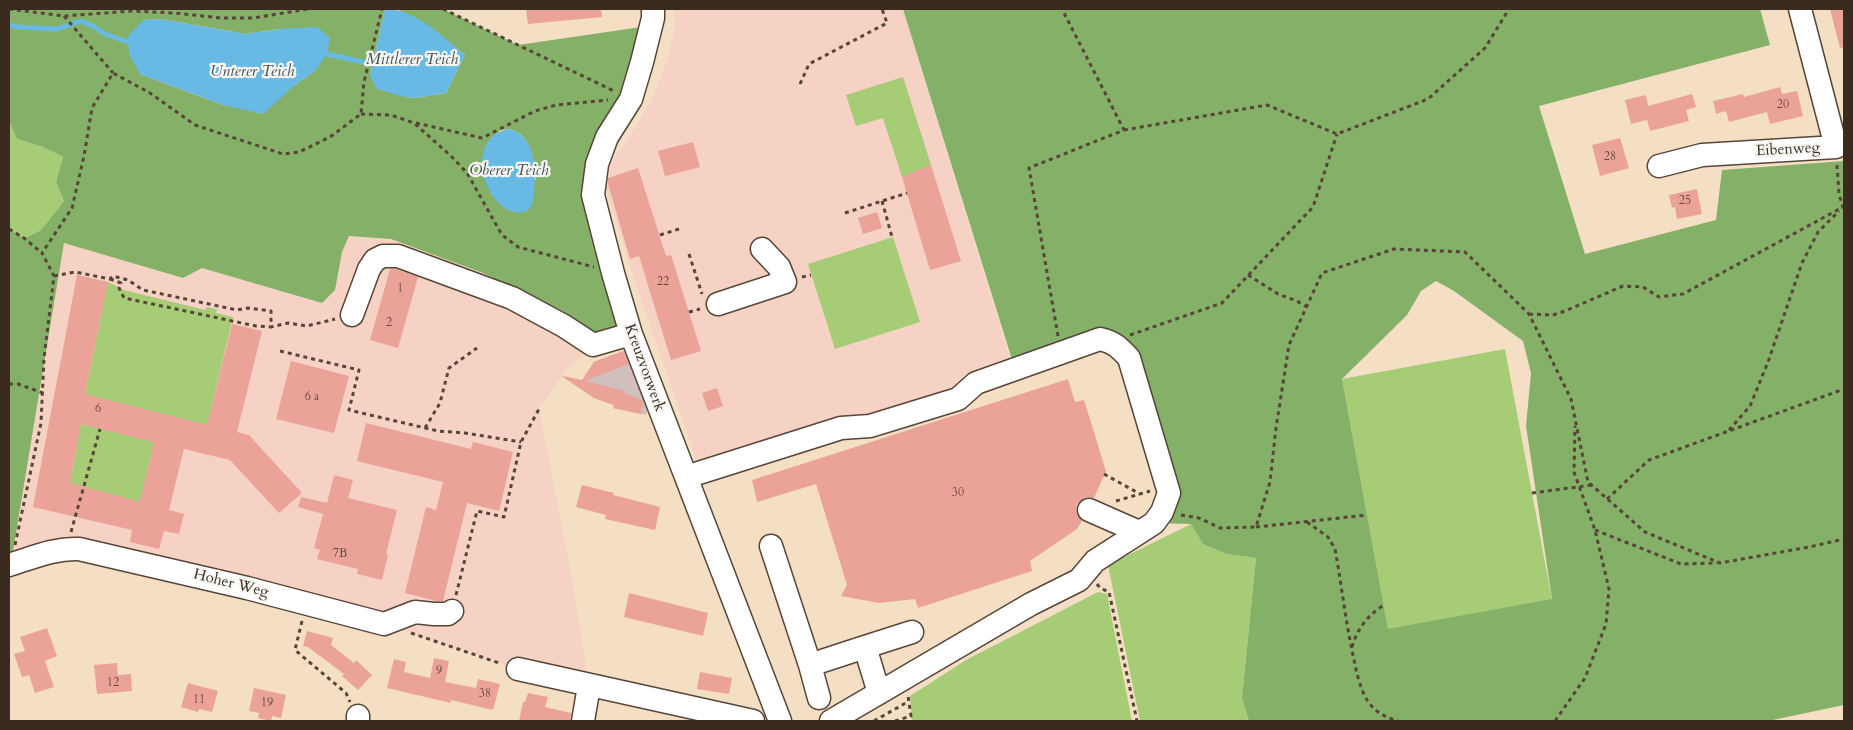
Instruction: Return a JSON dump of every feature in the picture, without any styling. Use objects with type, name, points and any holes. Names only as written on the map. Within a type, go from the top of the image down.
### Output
[{"type":"street","name":"Kreuzvorwerk","points":[[653,9],[653,18],[647,44],[627,105],[607,137],[597,164],[593,195],[631,334],[780,721]]},
{"type":"street","name":"Eibenweg","points":[[1659,166],[1702,155],[1836,147],[1800,9]]},
{"type":"street","points":[[710,300],[785,282],[779,267],[762,249]]},
{"type":"street","points":[[352,315],[371,265],[378,258],[390,255],[416,262],[512,298],[564,326],[593,345],[631,334]]},
{"type":"street","points":[[686,477],[841,428],[870,426],[958,399],[976,383],[1100,339],[1120,348],[1129,358],[1170,493],[1162,512],[1154,523],[1094,561],[1079,580],[1031,604],[831,721]]},
{"type":"street","points":[[1089,510],[1139,532]]},
{"type":"street","points":[[771,546],[819,698]]},
{"type":"street","name":"Hoher Weg","points":[[9,565],[65,548],[79,549],[247,588],[384,624]]},
{"type":"street","points":[[384,624],[415,612],[448,614],[452,611]]},
{"type":"street","points":[[810,665],[912,632]]},
{"type":"street","points":[[865,647],[879,693]]},
{"type":"street","points":[[518,669],[753,721]]},
{"type":"street","points":[[583,721],[589,686]]},
{"type":"path","points":[[9,9],[64,16],[131,11],[176,12],[221,18],[245,18],[308,9]]},
{"type":"path","points":[[361,114],[364,82],[382,9]]},
{"type":"path","points":[[443,9],[627,105]]},
{"type":"path","points":[[800,84],[808,64],[887,23],[882,9]]},
{"type":"path","points":[[1062,9],[1124,130]]},
{"type":"path","points":[[1061,353],[1029,168],[1124,130],[1267,105],[1337,134],[1428,99],[1486,48],[1509,9]]},
{"type":"path","points":[[64,16],[113,73],[150,93],[195,125],[283,154],[299,152],[330,137],[361,114],[391,116],[482,138],[535,111],[556,105],[627,105]]},
{"type":"path","points":[[42,253],[72,208],[84,156],[92,108],[113,73]]},
{"type":"path","points":[[414,123],[452,156],[467,173],[502,235],[518,247],[613,273]]},
{"type":"path","points":[[1110,342],[1222,302],[1312,207],[1337,134]]},
{"type":"path","points":[[1836,147],[1839,194],[1844,209]]},
{"type":"path","points":[[1839,194],[1844,192]]},
{"type":"path","points":[[845,213],[907,193]]},
{"type":"path","points":[[882,201],[892,237]]},
{"type":"path","points":[[1530,314],[1553,315],[1623,286],[1643,287],[1659,297],[1683,294],[1844,209]]},
{"type":"path","points":[[1728,431],[1750,406],[1768,362],[1802,263],[1818,232],[1844,209]]},
{"type":"path","points":[[9,229],[24,238],[42,253],[54,276],[44,358],[44,393],[41,423],[9,565]]},
{"type":"path","points":[[660,236],[679,229]]},
{"type":"path","points":[[1256,527],[1270,482],[1289,345],[1322,273],[1394,249],[1465,252],[1530,314],[1571,399],[1588,482],[1645,532],[1720,563]]},
{"type":"path","points":[[689,254],[710,300]]},
{"type":"path","points":[[54,276],[74,272],[110,279],[121,283],[119,288],[124,298],[256,326],[270,327],[288,323],[307,326],[352,315]]},
{"type":"path","points":[[1248,275],[1278,294],[1307,307]]},
{"type":"path","points":[[110,279],[113,276],[128,280],[143,290],[237,310],[248,308],[270,311],[270,327]]},
{"type":"path","points":[[425,429],[440,403],[449,368],[477,348]]},
{"type":"path","points":[[280,351],[359,370],[349,410],[425,429],[521,442]]},
{"type":"path","points":[[9,384],[18,384],[44,393]]},
{"type":"path","points":[[1607,498],[1649,460],[1844,389]]},
{"type":"path","points":[[452,611],[477,511],[504,517],[521,442],[539,408]]},
{"type":"path","points":[[1555,721],[1585,678],[1606,624],[1609,589],[1595,530],[1574,472],[1575,420]]},
{"type":"path","points":[[73,523],[100,429]]},
{"type":"path","points":[[1104,474],[1140,494]]},
{"type":"path","points":[[1532,493],[1592,485]]},
{"type":"path","points":[[1089,510],[1168,487]]},
{"type":"path","points":[[1188,517],[1199,518],[1220,528],[1256,527],[1367,515]]},
{"type":"path","points":[[1307,522],[1328,537],[1335,550],[1351,649],[1366,699],[1375,710],[1389,719],[1398,721]]},
{"type":"path","points":[[1595,530],[1681,564],[1720,563],[1844,539]]},
{"type":"path","points":[[1100,588],[1110,592],[1136,721]]},
{"type":"path","points":[[1351,649],[1355,636],[1363,624],[1374,612],[1384,605]]},
{"type":"path","points":[[304,616],[295,650],[346,693],[358,718]]},
{"type":"path","points":[[384,624],[518,669]]},
{"type":"shaded area","points":[[674,9],[903,9],[1013,369],[976,383],[699,467],[631,270],[605,186],[608,166],[630,136],[651,101],[668,58],[675,26]]},
{"type":"shaded area","points":[[349,236],[391,239],[483,273],[563,311],[595,333],[593,345],[568,368],[539,409],[570,567],[589,686],[518,669],[379,623],[79,549],[12,557],[64,243],[182,278],[202,268],[322,303],[335,289],[342,252]]},
{"type":"shaded area","points":[[626,350],[648,407],[646,415],[613,408],[614,405],[594,398],[578,387],[594,362]]},
{"type":"green space","points":[[9,9],[385,9],[370,76],[405,97],[415,98],[446,93],[465,55],[423,24],[396,9],[443,9],[518,45],[648,26],[630,90],[591,161],[624,323],[595,333],[563,311],[483,273],[391,239],[349,236],[342,252],[335,290],[322,303],[202,268],[183,278],[64,243],[12,557],[9,565],[9,229],[25,238],[41,230],[64,201],[56,182],[63,157],[43,147],[17,139],[9,121]],"holes":[[[160,19],[246,34],[280,29],[315,71],[295,85],[223,105],[140,74],[144,20]],[[508,129],[522,136],[527,142],[533,157],[536,180],[490,139],[501,130]]]},
{"type":"green space","points":[[903,9],[1760,9],[1770,45],[1539,106],[1585,254],[1716,220],[1722,170],[1844,161],[1844,705],[1768,721],[1249,721],[1242,698],[1256,558],[1226,554],[1203,544],[1191,524],[1154,523],[1162,512],[1129,359],[1100,339],[1014,366]],"holes":[[[1436,281],[1454,291],[1523,341],[1531,373],[1526,426],[1552,599],[1388,629],[1342,379],[1407,315],[1421,291]]]},
{"type":"green space","points":[[903,77],[931,165],[902,177],[883,118],[856,126],[846,95]]},
{"type":"green space","points":[[9,121],[17,139],[43,147],[63,157],[56,182],[64,201],[41,230],[24,238],[9,229]]},
{"type":"green space","points":[[893,237],[920,322],[835,349],[808,264]]},
{"type":"green space","points":[[108,282],[124,290],[205,310],[207,307],[217,309],[216,313],[233,317],[207,425],[85,395]]},
{"type":"green space","points":[[1505,349],[1552,600],[1388,630],[1342,379]]},
{"type":"green space","points":[[81,424],[154,442],[140,502],[70,483]]},
{"type":"green space","points":[[1191,524],[1203,544],[1226,554],[1256,558],[1242,698],[1249,721],[1140,721],[1108,565]]},
{"type":"green space","points":[[1098,592],[1107,594],[1132,721],[912,721],[910,696],[966,660]]},
{"type":"water","name":"Mittlerer Teich","points":[[385,9],[396,10],[418,19],[465,55],[446,93],[415,98],[377,89],[370,76]]},
{"type":"water","name":"Unterer Teich","points":[[160,19],[246,34],[280,29],[317,27],[330,38],[327,54],[315,71],[295,85],[263,114],[223,105],[140,74],[129,54],[128,36],[144,20]]},
{"type":"water","name":"Oberer Teich","points":[[508,129],[517,132],[524,138],[529,145],[534,163],[535,182],[532,204],[527,211],[517,213],[510,211],[500,204],[487,185],[483,174],[482,162],[488,141],[496,134]]},
{"type":"building","points":[[526,9],[601,9],[602,17],[528,24]]},
{"type":"building","points":[[1830,9],[1844,9],[1844,47],[1840,48]]},
{"type":"building","points":[[1780,87],[1782,94],[1797,91],[1803,116],[1770,124],[1767,112],[1729,122],[1726,111],[1716,114],[1713,101],[1743,94],[1744,97]]},
{"type":"building","points":[[1692,94],[1696,107],[1686,110],[1689,121],[1650,131],[1647,120],[1631,124],[1625,100],[1646,95],[1648,106]]},
{"type":"building","points":[[1620,138],[1629,168],[1600,176],[1592,145]]},
{"type":"building","points":[[693,142],[700,167],[665,176],[658,151]]},
{"type":"building","points":[[931,165],[961,261],[930,270],[902,177]]},
{"type":"building","points":[[638,168],[666,256],[671,255],[701,351],[671,360],[639,256],[630,259],[608,184],[608,178]]},
{"type":"building","points":[[1697,189],[1702,214],[1677,219],[1675,207],[1672,208],[1669,195]]},
{"type":"building","points":[[877,212],[882,228],[863,234],[858,218]]},
{"type":"building","points":[[390,269],[396,269],[418,277],[398,348],[370,340]]},
{"type":"building","points":[[77,275],[108,282],[85,394],[207,425],[232,324],[262,331],[237,432],[249,435],[302,493],[279,513],[230,460],[184,449],[169,510],[184,514],[179,534],[164,531],[159,549],[130,542],[132,530],[33,507]],"holes":[[[81,424],[154,442],[140,502],[70,483]]]},
{"type":"building","points":[[623,351],[629,364],[585,381],[626,391],[625,394],[642,400],[641,414],[613,408],[614,405],[594,398],[563,377],[582,380],[594,362]]},
{"type":"building","points":[[291,361],[349,376],[334,433],[276,419]]},
{"type":"building","points":[[1068,379],[1075,402],[1084,400],[1106,471],[1094,498],[1087,497],[1077,504],[1076,512],[1082,521],[1077,529],[1030,561],[1032,571],[918,608],[915,599],[879,603],[841,596],[847,585],[816,484],[757,502],[752,480]]},
{"type":"building","points":[[717,388],[723,406],[708,411],[702,393]]},
{"type":"building","points":[[366,423],[471,449],[473,442],[513,452],[499,511],[467,503],[443,601],[405,593],[426,507],[436,510],[443,482],[357,461]]},
{"type":"building","points":[[334,475],[353,480],[348,498],[397,510],[386,554],[388,555],[382,580],[357,574],[358,569],[317,559],[320,550],[314,548],[323,514],[298,507],[301,497],[327,503]]},
{"type":"building","points":[[582,485],[660,507],[655,530],[605,519],[606,515],[576,507]]},
{"type":"building","points":[[629,593],[708,613],[703,636],[624,617]]},
{"type":"building","points":[[47,628],[57,656],[45,661],[54,687],[35,693],[29,675],[22,677],[14,654],[25,651],[20,637]]},
{"type":"building","points":[[307,631],[333,638],[331,645],[354,663],[356,660],[372,675],[358,690],[342,676],[344,674],[308,647],[303,646]]},
{"type":"building","points":[[434,658],[449,661],[445,682],[476,688],[478,679],[500,684],[493,710],[451,700],[451,703],[387,688],[394,659],[406,662],[404,672],[430,678]]},
{"type":"building","points":[[117,663],[118,675],[131,674],[132,691],[97,694],[94,665]]},
{"type":"building","points":[[700,672],[732,678],[729,694],[697,689]]},
{"type":"building","points":[[188,683],[218,691],[212,712],[199,709],[198,712],[181,707]]},
{"type":"building","points":[[254,688],[286,695],[281,718],[272,716],[271,721],[258,718],[259,713],[249,711]]},
{"type":"building","points":[[528,693],[548,697],[545,707],[571,713],[570,721],[519,721],[523,702],[525,702]]},
{"type":"waterway","points":[[9,25],[57,29],[81,21],[105,34],[128,42]]},
{"type":"waterway","points":[[327,54],[372,64]]}]
